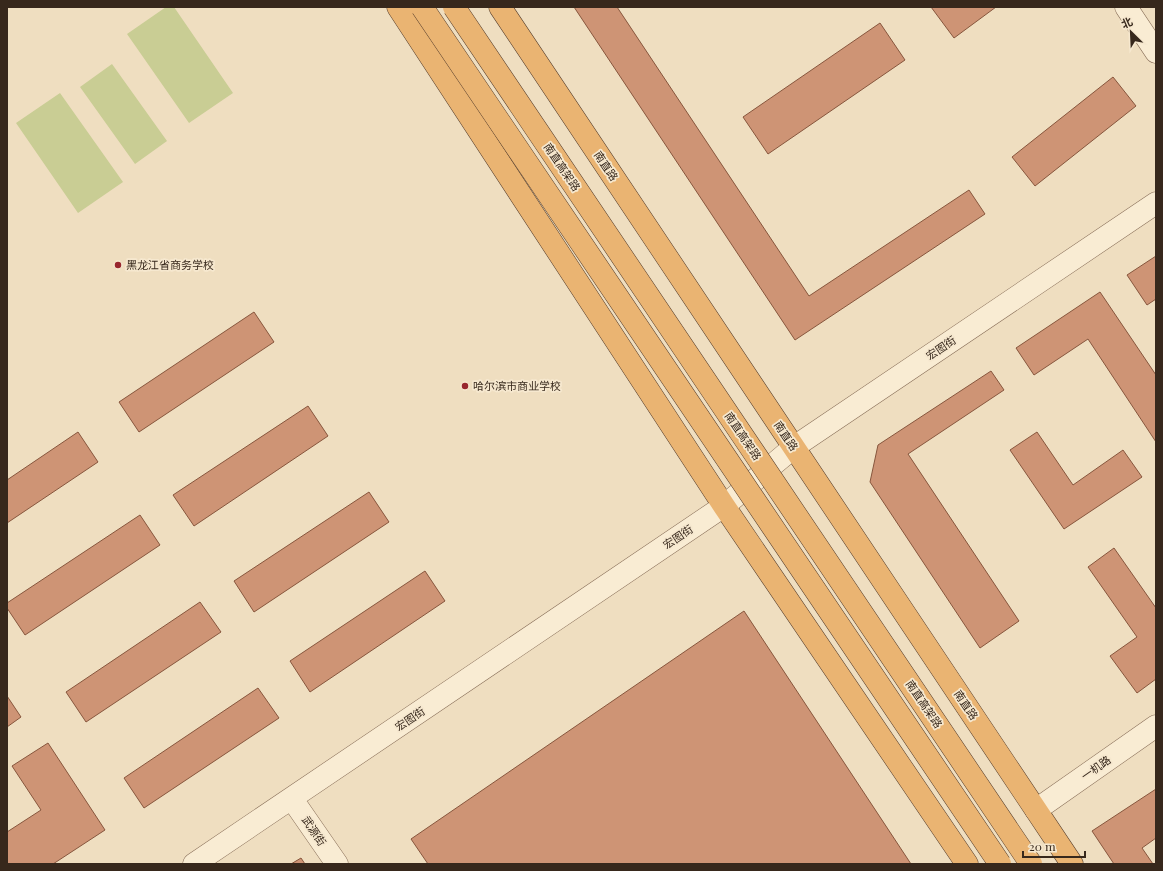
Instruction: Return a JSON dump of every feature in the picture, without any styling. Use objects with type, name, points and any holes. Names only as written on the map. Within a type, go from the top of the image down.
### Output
[{"type":"highway","points":[[398,7],[724,506],[967,864]]},
{"type":"highway","points":[[422,7],[1000,864]]},
{"type":"highway","name":"南直高架路","points":[[454,7],[1031,864]]},
{"type":"highway","name":"南直路","points":[[500,7],[1072,864]]},
{"type":"street","points":[[1126,7],[1156,52]]},
{"type":"street","name":"宏图街","points":[[194,864],[724,506],[794,447],[1156,203]]},
{"type":"street","name":"一机路","points":[[1036,810],[1156,726]]},
{"type":"street","name":"武源街","points":[[292,799],[337,864]]},
{"type":"green space","points":[[166,7],[174,7],[233,93],[189,123],[127,34]]},
{"type":"green space","points":[[112,64],[167,141],[135,164],[80,87]]},
{"type":"green space","points":[[60,93],[123,182],[78,213],[16,123]]},
{"type":"building","points":[[574,7],[617,7],[809,296],[969,190],[985,214],[795,340]]},
{"type":"building","points":[[931,7],[996,7],[954,38]]},
{"type":"building","points":[[880,23],[905,60],[768,154],[743,117]]},
{"type":"building","points":[[1113,77],[1136,106],[1035,186],[1012,157]]},
{"type":"building","points":[[1156,256],[1156,299],[1147,305],[1127,275]]},
{"type":"building","points":[[1100,292],[1156,375],[1156,442],[1088,339],[1034,375],[1016,348]]},
{"type":"building","points":[[254,312],[274,342],[139,432],[119,402]]},
{"type":"building","points":[[991,371],[1004,390],[908,454],[1019,621],[980,648],[870,482],[878,445]]},
{"type":"building","points":[[308,406],[328,436],[194,526],[173,495]]},
{"type":"building","points":[[78,432],[98,462],[7,523],[7,480]]},
{"type":"building","points":[[1037,432],[1073,485],[1123,450],[1142,477],[1064,529],[1010,450]]},
{"type":"building","points":[[369,492],[389,522],[254,612],[234,581]]},
{"type":"building","points":[[140,515],[160,545],[25,635],[7,608],[7,603]]},
{"type":"building","points":[[1114,548],[1156,608],[1156,679],[1137,693],[1110,656],[1137,637],[1088,567]]},
{"type":"building","points":[[425,571],[445,601],[310,692],[290,661]]},
{"type":"building","points":[[200,602],[221,632],[86,722],[66,692]]},
{"type":"building","points":[[744,611],[911,864],[428,864],[411,839]]},
{"type":"building","points":[[258,688],[279,718],[144,808],[124,778]]},
{"type":"building","points":[[7,696],[21,717],[7,727]]},
{"type":"building","points":[[48,743],[105,830],[53,864],[7,864],[7,832],[41,810],[12,766]]},
{"type":"building","points":[[1156,789],[1156,838],[1142,848],[1153,864],[1114,864],[1092,831]]},
{"type":"building","points":[[301,858],[305,864],[291,864]]},
{"type":"place","name":"黑龙江省商务学校","points":[[118,265]]},
{"type":"place","name":"哈尔滨市商业学校","points":[[465,386]]}]
